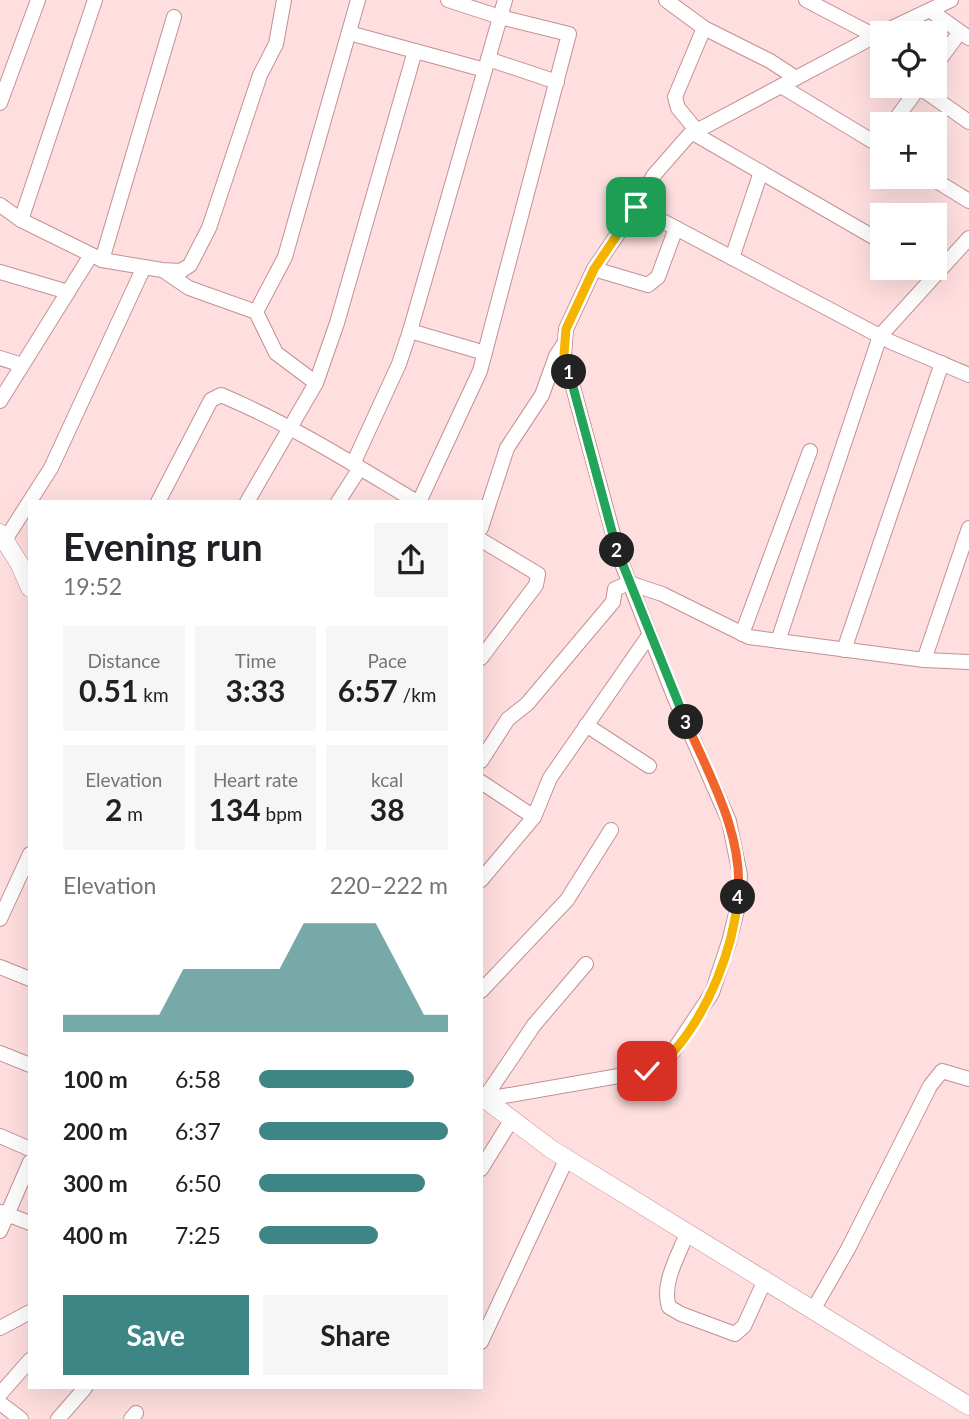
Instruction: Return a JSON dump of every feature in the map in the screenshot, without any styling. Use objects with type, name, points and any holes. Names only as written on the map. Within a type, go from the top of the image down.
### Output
[{"type":"street","points":[[0,103],[38,0]]},
{"type":"street","points":[[21,220],[95,0]]},
{"type":"street","points":[[0,205],[21,220],[97,257],[162,270],[181,271],[190,265],[209,228],[260,75],[276,44],[284,0]]},
{"type":"street","points":[[256,312],[285,257],[358,0]]},
{"type":"street","points":[[419,500],[480,372],[569,34],[500,17],[448,0]]},
{"type":"street","points":[[339,500],[356,466],[411,331],[505,0]]},
{"type":"street","points":[[666,0],[704,27],[770,61],[796,78]]},
{"type":"street","points":[[806,0],[870,33]]},
{"type":"street","points":[[909,21],[951,0]]},
{"type":"street","points":[[931,11],[965,35],[947,53]]},
{"type":"street","points":[[0,401],[68,292],[97,257],[174,17]]},
{"type":"street","points":[[704,27],[675,97],[678,108],[695,132],[870,235]]},
{"type":"street","points":[[349,33],[415,51],[557,82]]},
{"type":"street","points":[[483,1098],[647,1071],[673,1053],[712,993],[737,910],[740,875],[729,821],[650,634],[622,586],[619,556],[564,354],[566,329],[594,269],[654,175],[678,146],[695,132],[870,39]]},
{"type":"street","points":[[248,500],[316,383],[337,323],[415,51]]},
{"type":"street","points":[[781,86],[870,137]]},
{"type":"street","points":[[936,98],[969,122]]},
{"type":"street","points":[[732,258],[761,172]]},
{"type":"street","points":[[947,187],[969,201]]},
{"type":"street","points":[[636,207],[880,336],[969,375]]},
{"type":"street","points":[[594,269],[648,285],[658,277],[676,228]]},
{"type":"street","points":[[947,257],[969,238]]},
{"type":"street","points":[[28,500],[51,468],[144,267]]},
{"type":"street","points":[[162,270],[189,288],[256,312],[276,353],[316,383]]},
{"type":"street","points":[[0,272],[68,292]]},
{"type":"street","points":[[778,641],[880,336],[924,280]]},
{"type":"street","points":[[411,331],[485,353]]},
{"type":"street","points":[[483,522],[507,448],[542,395],[556,356],[565,343]]},
{"type":"street","points":[[0,358],[22,365]]},
{"type":"street","points":[[844,650],[942,363]]},
{"type":"street","points":[[159,500],[211,400],[221,396],[255,409],[415,500]]},
{"type":"street","points":[[742,634],[810,451]]},
{"type":"street","points":[[28,500],[2,537],[19,563],[28,583]]},
{"type":"street","points":[[924,660],[969,528]]},
{"type":"street","points":[[483,541],[538,574],[536,585],[483,655]]},
{"type":"street","points":[[622,586],[662,593],[742,634],[924,660],[969,662]]},
{"type":"street","points":[[483,758],[508,719],[527,704],[613,602],[622,586]]},
{"type":"street","points":[[483,878],[534,817],[550,778],[650,634]]},
{"type":"street","points":[[586,725],[649,766]]},
{"type":"street","points":[[483,783],[534,817]]},
{"type":"street","points":[[483,989],[567,900],[611,830]]},
{"type":"street","points":[[0,919],[28,858]]},
{"type":"street","points":[[483,1097],[534,1025],[586,964]]},
{"type":"street","points":[[0,967],[28,978]]},
{"type":"street","points":[[0,1052],[28,1064]]},
{"type":"street","points":[[813,1310],[848,1249],[930,1086],[942,1071],[969,1079]]},
{"type":"street","points":[[483,1099],[567,1158],[969,1406]]},
{"type":"street","points":[[483,1166],[512,1119]]},
{"type":"street","points":[[0,1136],[28,1148]]},
{"type":"street","points":[[483,1337],[567,1158]]},
{"type":"street","points":[[0,1231],[4,1213],[28,1166]]},
{"type":"street","points":[[4,1213],[28,1222]]},
{"type":"street","points":[[687,1233],[667,1287],[669,1307],[735,1334],[744,1326],[765,1280]]},
{"type":"street","points":[[0,1328],[28,1313]]},
{"type":"street","points":[[0,1394],[28,1362]]},
{"type":"street","points":[[58,1419],[84,1389]]},
{"type":"street","points":[[0,1403],[21,1419]]},
{"type":"route","points":[[636,207],[594,269],[566,329],[564,354],[619,556],[674,696],[729,821],[740,875],[737,910],[712,993],[673,1053],[647,1071]]}]
